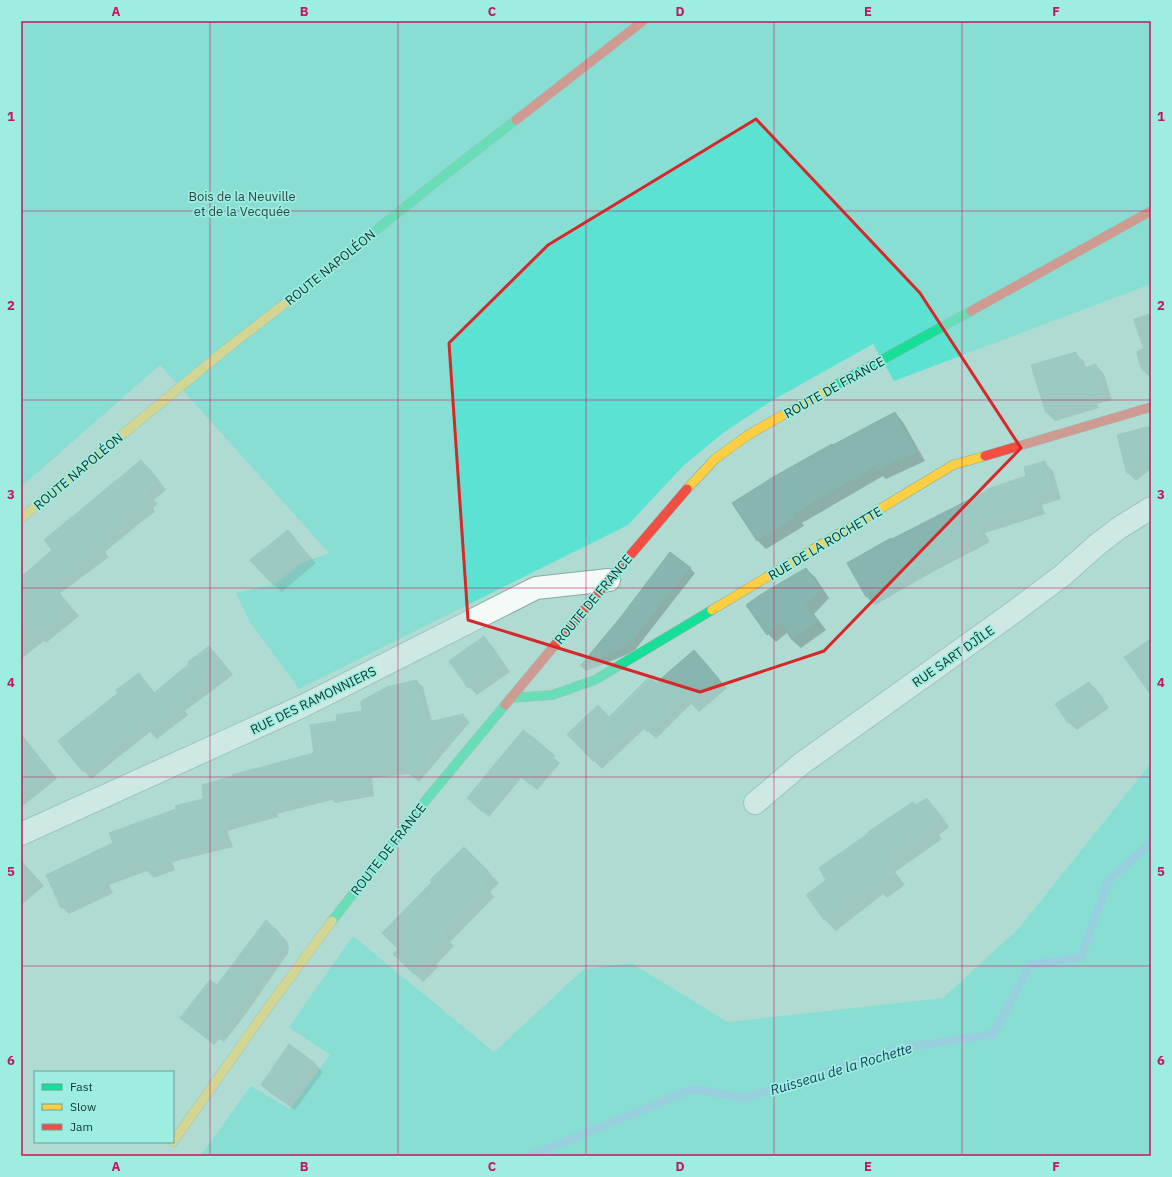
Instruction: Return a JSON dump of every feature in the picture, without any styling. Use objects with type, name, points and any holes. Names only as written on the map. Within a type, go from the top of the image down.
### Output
[{"type":"street","name":"ROUTE NAPOLÉON","points":[[21,518],[225,350],[452,169],[643,21]]},
{"type":"street","name":"ROUTE DE FRANCE","points":[[174,1141],[269,1006],[340,910],[426,800],[681,495],[715,459],[748,435],[1151,211]]},
{"type":"street","name":"RUE DE LA ROCHETTE","points":[[510,698],[552,695],[595,680],[953,465],[1151,408]]},
{"type":"street","name":"RUE SART DJÎLE","points":[[755,803],[801,764],[1012,614],[1063,575],[1098,544],[1119,528],[1151,508]]},
{"type":"street","name":"RUE DES RAMONNIERS","points":[[21,834],[303,706],[536,588],[609,580]]},
{"type":"street","name":"ROUTE DE FRANCE","points":[[166,1151],[172,1143]]},
{"type":"highlighted area","points":[[756,119],[920,293],[1021,448],[824,651],[700,692],[468,620],[449,343],[548,245]]},
{"type":"green space","name":"Bois de la Neuville et de la Vecquée","points":[[21,21],[1151,21],[1151,284],[894,381],[873,344],[773,400],[727,430],[684,465],[628,525],[299,689],[250,622],[236,593],[274,585],[302,563],[329,553],[160,365],[21,487]]},
{"type":"green space","points":[[1151,763],[1151,1156],[200,1156],[251,1086],[290,1109],[330,1055],[289,1027],[353,936],[494,1052],[584,969],[631,963],[728,1022],[943,998],[1019,928]]},
{"type":"building","points":[[1076,352],[1080,369],[1096,364],[1104,392],[1090,396],[1091,400],[1046,413],[1031,365]]},
{"type":"building","points":[[895,412],[917,452],[877,471],[875,467],[795,514],[797,517],[757,541],[732,503],[775,476],[832,444],[833,445]]},
{"type":"building","points":[[1151,426],[1151,455],[1127,474],[1117,435]]},
{"type":"building","points":[[141,460],[159,481],[147,491],[150,495],[145,499],[148,503],[132,514],[97,543],[102,548],[52,585],[71,607],[37,636],[21,617],[21,577],[52,550],[44,540]]},
{"type":"building","points":[[1045,461],[1053,491],[1035,497],[1037,506],[978,525],[982,534],[866,597],[847,563],[891,538],[892,539],[988,489],[1026,476],[1024,467]]},
{"type":"building","points":[[288,530],[308,555],[273,585],[250,560]]},
{"type":"building","points":[[670,552],[691,568],[630,645],[580,666],[620,618]]},
{"type":"building","points":[[806,568],[822,590],[806,606],[819,622],[792,640],[781,623],[767,635],[746,605]]},
{"type":"building","points":[[484,636],[503,663],[468,688],[449,661]]},
{"type":"building","points":[[1151,639],[1151,695],[1124,657]]},
{"type":"building","points":[[209,646],[226,667],[179,703],[182,707],[149,732],[143,724],[83,772],[58,741],[118,693],[116,690],[139,673],[154,693],[189,664],[188,662]]},
{"type":"building","points":[[694,650],[719,679],[690,704],[683,696],[647,732],[636,721],[593,761],[567,734],[598,705],[609,717],[649,677],[656,683]]},
{"type":"building","points":[[417,680],[428,722],[464,714],[412,776],[402,768],[366,772],[368,789],[327,796],[327,793],[271,807],[272,811],[221,824],[227,840],[166,856],[169,863],[147,871],[143,863],[103,878],[107,886],[61,908],[46,875],[113,843],[109,833],[176,809],[175,806],[203,799],[202,785],[233,776],[232,775],[314,753],[310,725],[337,721],[336,715],[362,711],[361,701],[387,687]]},
{"type":"building","points":[[1089,682],[1102,700],[1068,723],[1055,704]]},
{"type":"building","points":[[523,730],[555,756],[530,784],[515,772],[482,812],[467,798]]},
{"type":"building","points":[[21,734],[49,771],[21,792]]},
{"type":"building","points":[[927,798],[939,816],[929,824],[931,828],[885,860],[895,874],[876,888],[872,884],[824,920],[806,895],[826,880],[819,868],[869,833],[868,832],[913,802],[916,805]]},
{"type":"building","points":[[464,847],[491,874],[483,883],[487,889],[467,907],[443,933],[447,937],[428,956],[431,958],[415,975],[393,954],[398,949],[382,933],[432,882],[430,880]]},
{"type":"building","points":[[266,920],[279,932],[282,938],[281,945],[240,1003],[215,1035],[211,1032],[206,1038],[180,1018],[210,980],[217,985]]},
{"type":"building","points":[[289,1044],[315,1063],[286,1103],[261,1085]]},
{"type":"waterway","name":"Ruisseau de la Rochette","points":[[530,1156],[693,1089],[746,1098],[897,1049],[993,1034],[1030,965],[1081,957],[1108,881],[1151,843]]},
{"type":"traffic: fast","points":[[288,301],[446,174],[516,120]]},
{"type":"traffic: fast","points":[[834,386],[971,311]]},
{"type":"traffic: fast","points":[[510,698],[552,695],[595,680],[712,610]]},
{"type":"traffic: fast","points":[[332,921],[426,800],[505,705]]},
{"type":"traffic: slow","points":[[21,518],[225,350],[288,301]]},
{"type":"traffic: slow","points":[[687,489],[715,459],[748,435],[834,386]]},
{"type":"traffic: slow","points":[[712,610],[953,465],[985,456]]},
{"type":"traffic: slow","points":[[174,1141],[269,1006],[332,921]]},
{"type":"traffic: jam","points":[[516,120],[643,21]]},
{"type":"traffic: jam","points":[[971,311],[1151,211]]},
{"type":"traffic: jam","points":[[985,456],[1151,407]]},
{"type":"traffic: jam","points":[[505,705],[687,489]]}]
